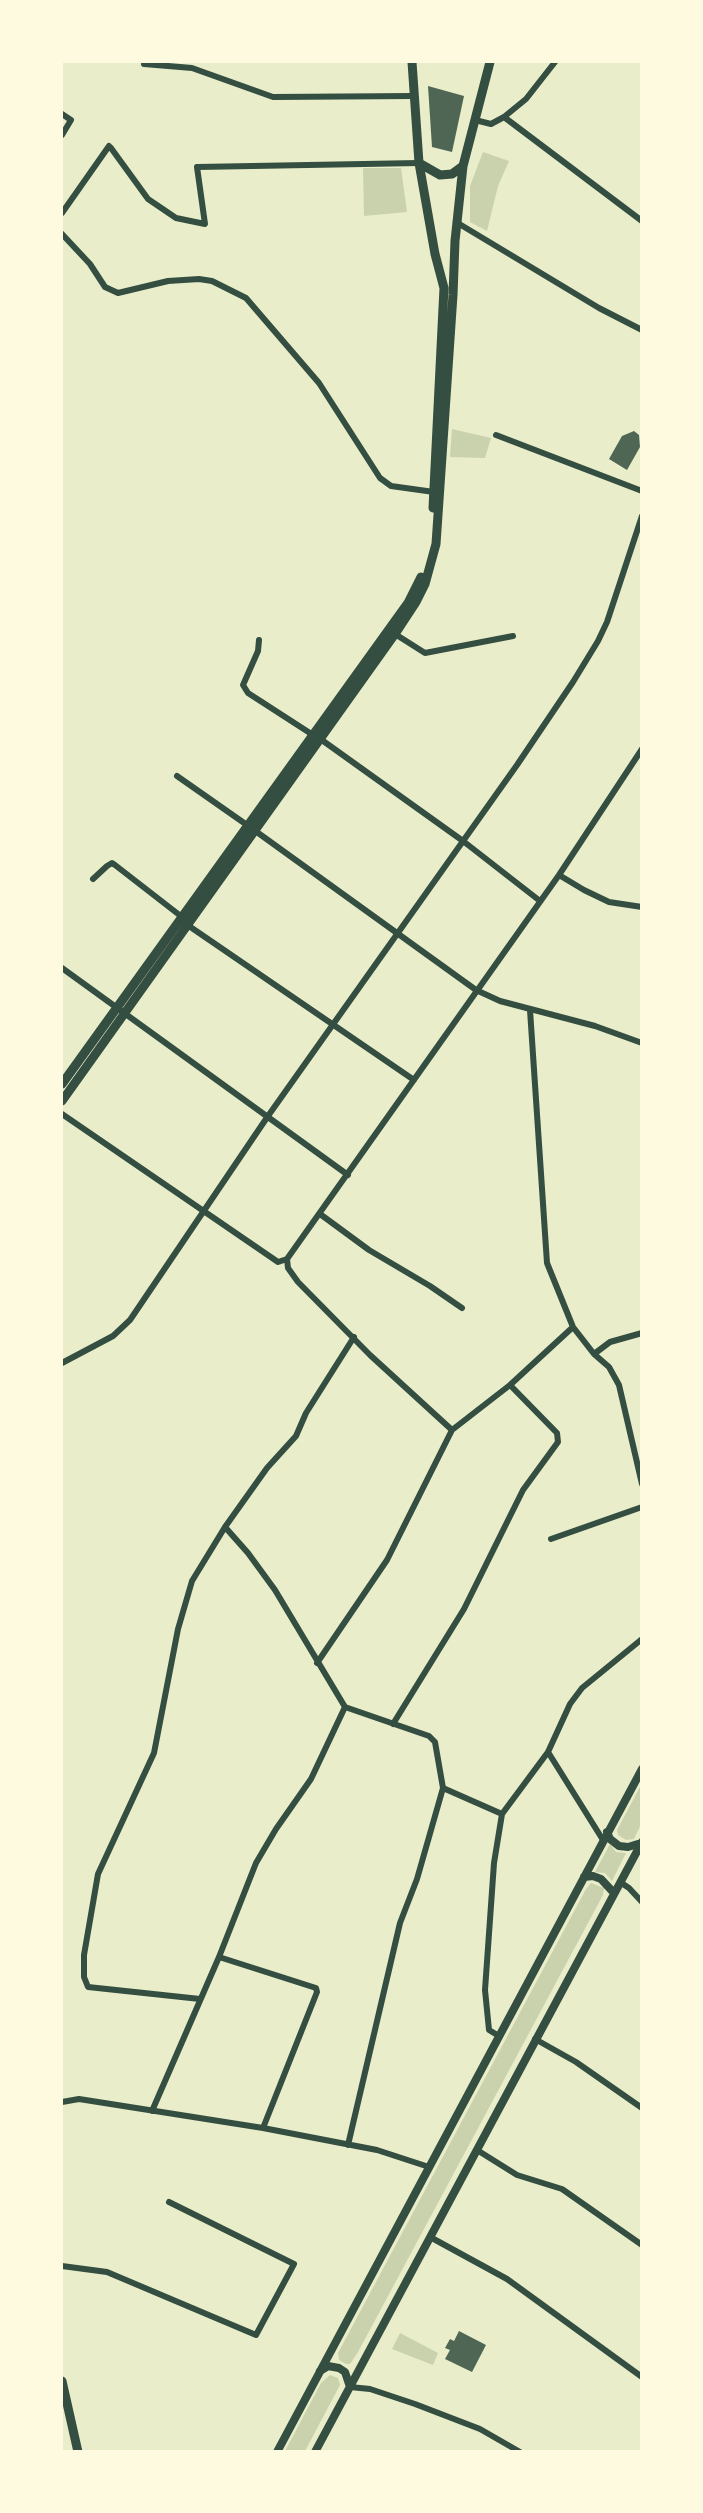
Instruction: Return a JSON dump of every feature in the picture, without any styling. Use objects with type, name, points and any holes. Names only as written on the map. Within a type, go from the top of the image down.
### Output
[{"type":"main road","points":[[62,1084],[120,1010],[316,736],[396,620],[420,581],[427,562],[434,492],[444,288],[435,254],[419,163],[412,62]]},
{"type":"main road","points":[[316,736],[395,634],[416,602],[425,584],[436,544],[456,222],[463,166],[490,62]]},
{"type":"main road","points":[[419,163],[440,175],[452,174],[463,166]]},
{"type":"main road","points":[[62,1101],[120,1010]]},
{"type":"main road","points":[[277,2451],[642,1769]]},
{"type":"main road","points":[[605,1836],[619,1846],[628,1847],[641,1842]]},
{"type":"main road","points":[[315,2451],[641,1842]]},
{"type":"main road","points":[[584,1877],[593,1876],[601,1879],[614,1893]]},
{"type":"main road","points":[[319,2372],[328,2366],[339,2368],[345,2372],[350,2387]]},
{"type":"main road","points":[[62,2381],[78,2451]]},
{"type":"street","points":[[475,120],[491,124],[504,117],[526,99],[555,62]]},
{"type":"street","points":[[144,64],[192,69],[273,97],[414,96]]},
{"type":"street","points":[[62,114],[71,120],[62,135]]},
{"type":"street","points":[[504,117],[642,221]]},
{"type":"street","points":[[62,213],[110,147],[148,199],[176,218],[205,224],[197,167],[419,163]]},
{"type":"street","points":[[456,222],[599,308],[642,330]]},
{"type":"street","points":[[62,234],[90,264],[105,287],[118,293],[168,281],[199,279],[212,281],[246,298],[319,383],[380,478],[391,486],[434,492]]},
{"type":"street","points":[[496,435],[642,491]]},
{"type":"street","points":[[62,1363],[113,1336],[130,1320],[268,1116],[561,701],[607,622],[642,516]]},
{"type":"street","points":[[395,634],[424,653],[513,636]]},
{"type":"street","points":[[259,640],[258,651],[243,685],[248,693],[316,736],[463,841],[540,901]]},
{"type":"street","points":[[452,1430],[298,1282],[288,1268],[288,1259],[559,875],[641,752]]},
{"type":"street","points":[[177,776],[476,990],[530,1010],[595,1026],[642,1043]]},
{"type":"street","points":[[93,879],[112,863],[184,920],[414,1080]]},
{"type":"street","points":[[559,875],[609,902],[642,907]]},
{"type":"street","points":[[62,968],[348,1175]]},
{"type":"street","points":[[530,1010],[547,1263],[573,1327],[609,1367],[619,1385],[642,1484]]},
{"type":"street","points":[[62,1114],[278,1262],[288,1259]]},
{"type":"street","points":[[320,1214],[369,1250],[462,1308]]},
{"type":"street","points":[[317,1663],[387,1560],[452,1430],[510,1385],[573,1327]]},
{"type":"street","points":[[594,1353],[610,1342],[642,1333]]},
{"type":"street","points":[[200,1999],[88,1987],[84,1977],[84,1955],[98,1874],[154,1753],[178,1629],[192,1581],[225,1527],[267,1468],[296,1436],[306,1413],[354,1338]]},
{"type":"street","points":[[393,1724],[464,1609],[523,1490],[558,1442],[557,1433],[510,1385]]},
{"type":"street","points":[[551,1539],[642,1508]]},
{"type":"street","points":[[225,1527],[248,1553],[275,1590],[345,1707],[432,1738],[443,1788],[417,1880],[400,1923],[348,2145]]},
{"type":"street","points":[[499,2036],[489,2030],[485,1990],[494,1863],[502,1814],[548,1752],[570,1704],[582,1688],[642,1639]]},
{"type":"street","points":[[152,2111],[219,1957],[256,1863],[276,1829],[311,1779],[330,1743],[345,1707]]},
{"type":"street","points":[[548,1752],[605,1836]]},
{"type":"street","points":[[443,1788],[502,1814]]},
{"type":"street","points":[[620,1882],[630,1888],[642,1902]]},
{"type":"street","points":[[219,1957],[316,1988],[317,1992],[263,2128]]},
{"type":"street","points":[[535,2039],[576,2062],[642,2108]]},
{"type":"street","points":[[62,2102],[79,2099],[263,2128],[377,2150],[429,2167]]},
{"type":"street","points":[[477,2150],[517,2175],[562,2189],[642,2245]]},
{"type":"street","points":[[62,2266],[107,2272],[256,2335],[294,2264],[169,2202]]},
{"type":"street","points":[[430,2236],[507,2279],[642,2377]]},
{"type":"street","points":[[350,2387],[370,2389],[415,2404],[480,2429],[520,2451]]},
{"type":"green space","points":[[483,152],[509,161],[498,186],[487,231],[470,222],[470,186]]},
{"type":"green space","points":[[363,168],[401,168],[407,212],[364,216]]},
{"type":"green space","points":[[452,429],[491,438],[485,458],[450,457]]},
{"type":"green space","points":[[641,1785],[641,1824],[634,1839],[626,1840],[618,1835],[617,1830]]},
{"type":"green space","points":[[610,1844],[616,1852],[626,1853],[612,1881],[605,1873],[595,1872]]},
{"type":"green space","points":[[591,1883],[604,1888],[603,1895],[358,2352],[350,2364],[346,2364],[339,2360],[338,2353]]},
{"type":"green space","points":[[400,2333],[438,2353],[433,2365],[392,2349]]},
{"type":"green space","points":[[330,2375],[338,2378],[340,2385],[305,2451],[285,2451],[321,2383]]},
{"type":"building","points":[[428,86],[464,96],[452,152],[432,147]]},
{"type":"building","points":[[634,431],[639,435],[640,447],[627,470],[609,459],[622,436]]},
{"type":"building","points":[[459,2331],[486,2345],[472,2372],[445,2359],[450,2350],[445,2348],[450,2339],[454,2341]]}]
